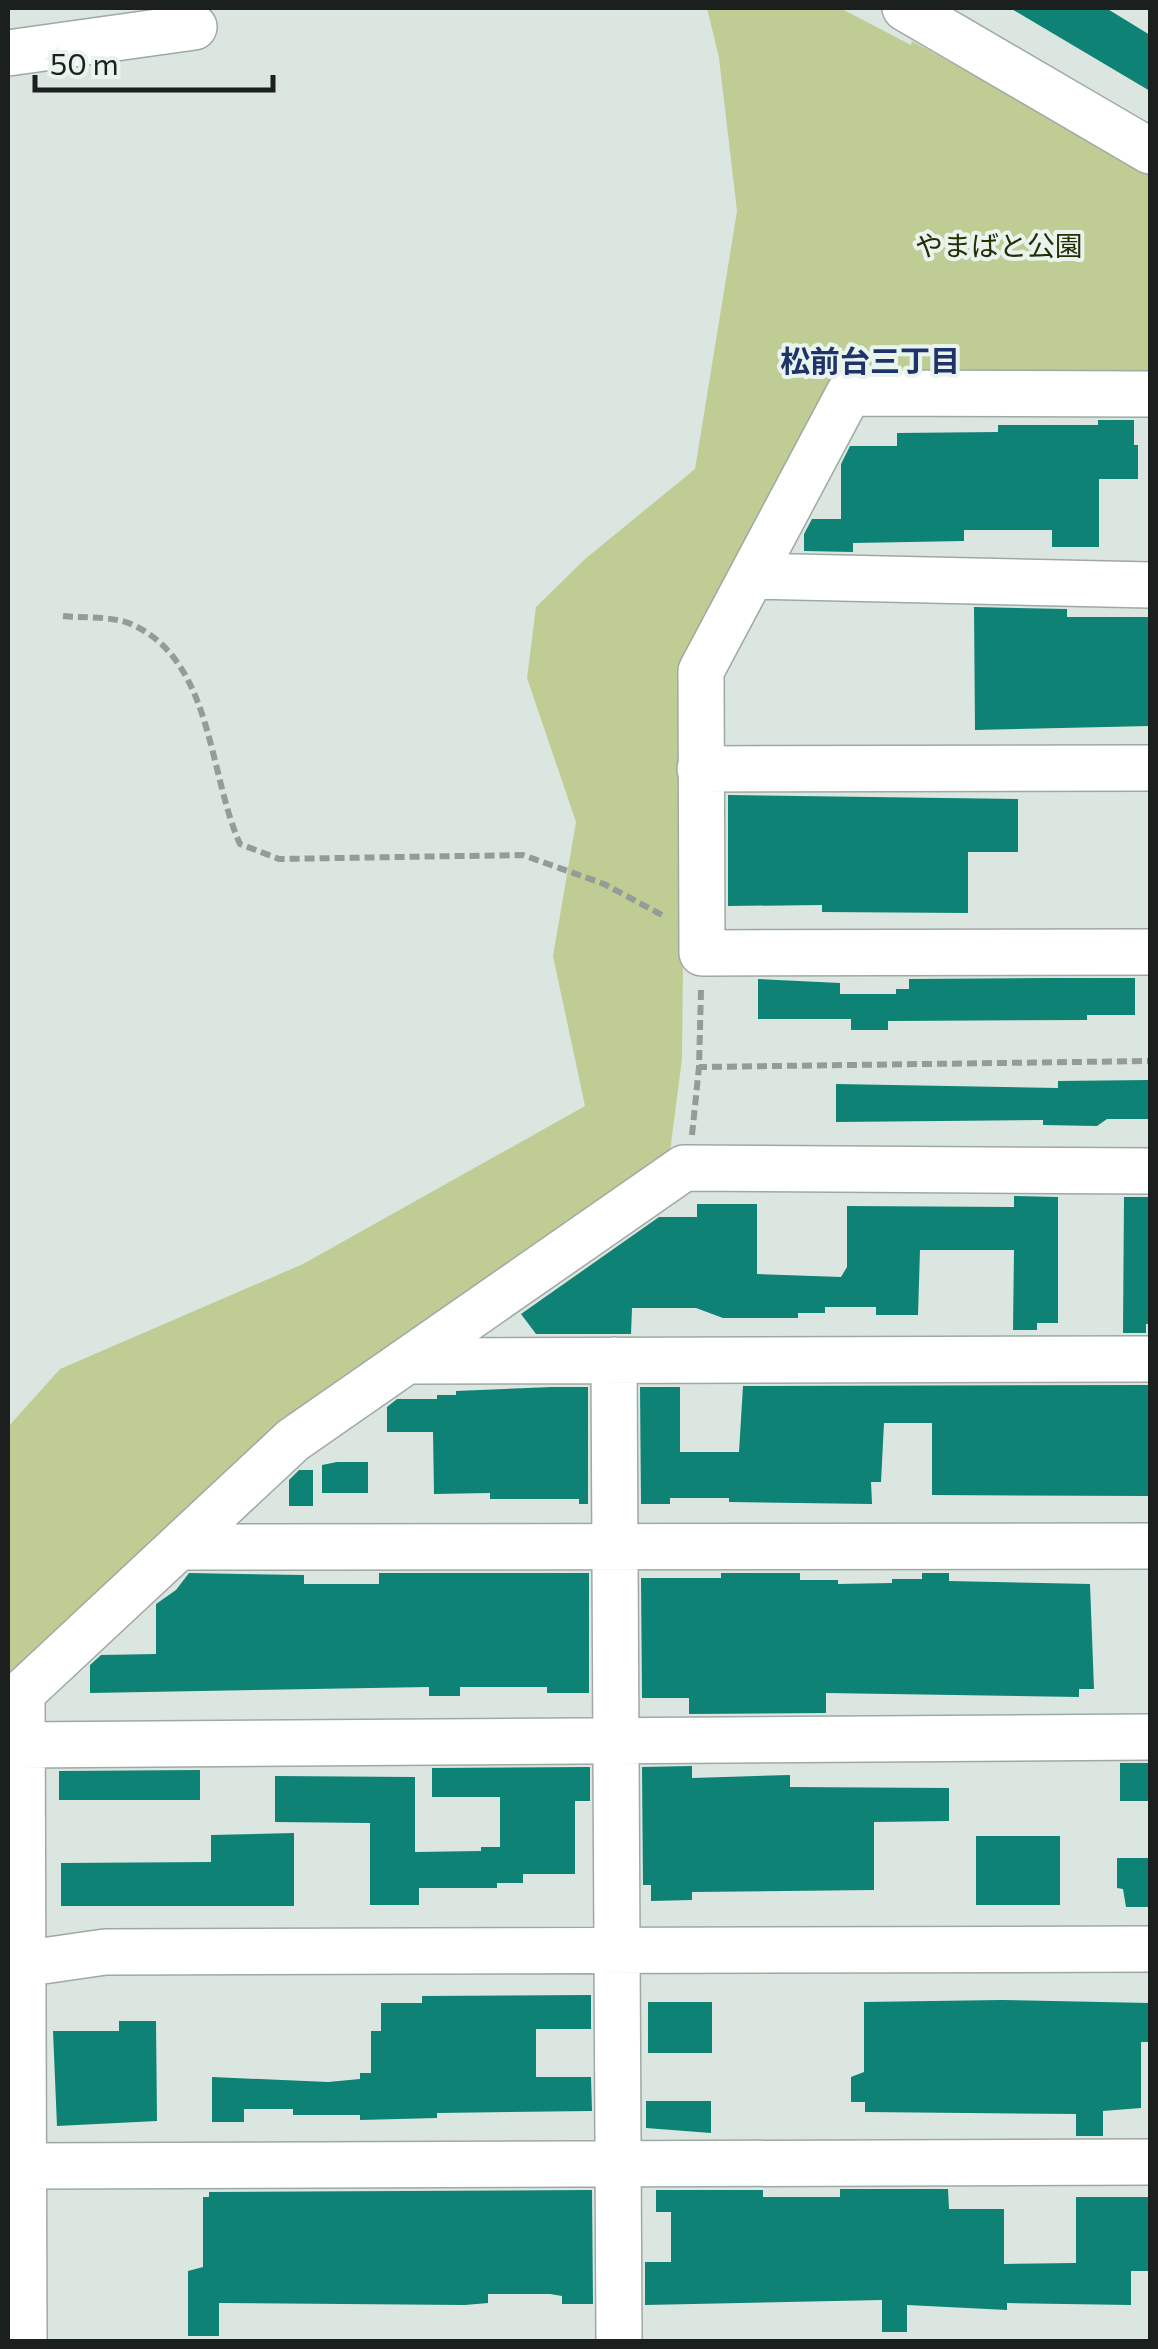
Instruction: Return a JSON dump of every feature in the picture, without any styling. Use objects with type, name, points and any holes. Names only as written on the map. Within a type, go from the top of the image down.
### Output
[{"type":"street","points":[[905,8],[1150,152]]},
{"type":"street","points":[[8,53],[194,27]]},
{"type":"street","points":[[1150,394],[849,393],[701,671],[700,769],[702,944],[1150,952]]},
{"type":"street","points":[[753,576],[1150,585]]},
{"type":"street","points":[[700,769],[1150,768]]},
{"type":"street","points":[[24,2342],[24,2166],[14,1964],[22,1693],[293,1440],[684,1168],[1150,1171]]},
{"type":"street","points":[[408,1361],[1150,1359]]},
{"type":"street","points":[[614,1360],[620,2342]]},
{"type":"street","points":[[179,1548],[1150,1546]]},
{"type":"street","points":[[22,1745],[1150,1737]]},
{"type":"street","points":[[14,1964],[105,1952],[1150,1949]]},
{"type":"street","points":[[24,2166],[1150,2162]]},
{"type":"path","points":[[63,616],[130,623],[170,650],[204,712],[224,808],[240,844],[279,860],[523,855],[604,884],[702,944],[699,1066],[690,1155],[684,1168]]},
{"type":"path","points":[[699,1066],[1150,1061]]},
{"type":"green space","name":"やまばと公園","points":[[707,8],[840,8],[911,45],[912,41],[1150,173],[1150,381],[879,376],[686,671],[682,1059],[669,1159],[8,1687],[8,1427],[60,1369],[303,1264],[585,1106],[553,956],[576,822],[527,678],[536,607],[585,559],[695,469],[737,211],[719,58]]},
{"type":"building","points":[[1010,8],[1106,8],[1150,35],[1150,91]]},
{"type":"building","points":[[1098,420],[1134,420],[1134,445],[1138,445],[1138,479],[1099,479],[1099,547],[1052,547],[1052,530],[964,530],[964,541],[853,543],[853,552],[804,551],[804,534],[812,519],[841,519],[841,464],[850,446],[897,446],[897,433],[998,432],[998,425],[1098,425]]},
{"type":"building","points":[[974,607],[1067,609],[1067,617],[1150,617],[1150,726],[975,730]]},
{"type":"building","points":[[728,795],[1018,799],[1018,852],[968,852],[968,913],[822,912],[822,905],[728,906]]},
{"type":"building","points":[[1135,978],[1135,1015],[1087,1015],[1087,1020],[888,1021],[888,1030],[851,1030],[851,1019],[758,1019],[758,979],[840,983],[840,994],[896,994],[896,989],[909,989],[909,979]]},
{"type":"building","points":[[1150,1080],[1150,1119],[1107,1119],[1097,1126],[1043,1125],[1043,1120],[836,1122],[836,1084],[1058,1088],[1058,1081]]},
{"type":"building","points":[[1014,1196],[1058,1197],[1058,1323],[1037,1323],[1037,1330],[1013,1330],[1014,1250],[920,1250],[918,1315],[876,1315],[876,1307],[825,1307],[825,1313],[798,1313],[798,1318],[723,1318],[696,1308],[632,1308],[631,1334],[536,1334],[521,1314],[659,1217],[697,1217],[697,1204],[757,1204],[757,1274],[841,1277],[847,1267],[847,1206],[1014,1207]]},
{"type":"building","points":[[1124,1197],[1150,1197],[1150,1324],[1146,1324],[1146,1333],[1123,1333]]},
{"type":"building","points":[[1150,1385],[1150,1496],[932,1495],[932,1423],[884,1423],[881,1482],[871,1482],[872,1504],[670,1498],[670,1504],[641,1504],[640,1387],[680,1387],[680,1452],[739,1452],[743,1386]]},
{"type":"building","points":[[588,1387],[588,1504],[579,1504],[579,1499],[490,1499],[490,1493],[434,1494],[433,1432],[387,1432],[387,1407],[397,1399],[437,1399],[437,1395],[456,1395],[456,1391]]},
{"type":"building","points":[[368,1462],[368,1493],[322,1493],[322,1465]]},
{"type":"building","points":[[299,1470],[313,1470],[313,1506],[289,1506],[289,1480]]},
{"type":"building","points":[[189,1573],[304,1575],[304,1584],[379,1584],[379,1573],[589,1573],[589,1693],[547,1693],[547,1687],[460,1687],[460,1696],[429,1696],[429,1687],[90,1693],[90,1665],[101,1655],[156,1654],[156,1604],[176,1590]]},
{"type":"building","points":[[721,1573],[800,1573],[800,1580],[838,1580],[838,1584],[892,1583],[892,1579],[922,1579],[922,1573],[949,1573],[949,1581],[1090,1584],[1094,1689],[1079,1689],[1079,1697],[826,1693],[826,1713],[689,1714],[689,1698],[642,1698],[641,1578],[721,1578]]},
{"type":"building","points":[[1120,1763],[1150,1763],[1150,1801],[1120,1801]]},
{"type":"building","points":[[692,1766],[692,1778],[790,1775],[790,1787],[949,1788],[949,1821],[874,1822],[874,1890],[692,1892],[692,1900],[651,1901],[651,1885],[643,1885],[642,1767]]},
{"type":"building","points":[[590,1767],[590,1801],[575,1801],[575,1874],[523,1874],[523,1883],[497,1883],[497,1888],[419,1888],[419,1905],[370,1905],[370,1823],[275,1822],[275,1776],[415,1777],[415,1852],[481,1851],[481,1847],[500,1847],[500,1797],[432,1797],[432,1768]]},
{"type":"building","points":[[200,1770],[200,1800],[59,1800],[59,1771]]},
{"type":"building","points":[[294,1833],[294,1906],[61,1906],[61,1863],[211,1862],[211,1835]]},
{"type":"building","points":[[976,1836],[1060,1836],[1060,1905],[976,1905]]},
{"type":"building","points":[[1117,1858],[1150,1858],[1150,1907],[1126,1907],[1123,1889],[1117,1888]]},
{"type":"building","points":[[591,1995],[591,2029],[536,2029],[536,2077],[591,2077],[592,2111],[437,2113],[437,2118],[360,2120],[360,2115],[293,2115],[293,2109],[244,2109],[244,2122],[212,2122],[212,2077],[328,2082],[360,2079],[360,2073],[371,2073],[371,2031],[381,2031],[381,2003],[422,2003],[422,1996]]},
{"type":"building","points":[[648,2002],[712,2002],[712,2053],[648,2053]]},
{"type":"building","points":[[864,2002],[1150,2003],[1150,2042],[1141,2042],[1141,2108],[1103,2111],[1103,2136],[1076,2136],[1076,2114],[865,2112],[865,2102],[851,2102],[851,2077],[864,2072]]},
{"type":"building","points":[[119,2021],[156,2021],[157,2121],[57,2126],[53,2031],[119,2031]]},
{"type":"building","points":[[646,2101],[711,2101],[711,2133],[646,2128]]},
{"type":"building","points":[[840,2189],[948,2189],[949,2209],[1004,2209],[1004,2264],[1076,2263],[1076,2197],[1150,2197],[1149,2271],[1131,2271],[1131,2305],[1007,2303],[1007,2310],[907,2305],[907,2332],[882,2332],[882,2300],[645,2305],[645,2262],[671,2262],[671,2212],[656,2212],[656,2190],[763,2190],[763,2197],[840,2197]]},
{"type":"building","points":[[592,2190],[593,2304],[562,2304],[562,2296],[550,2294],[488,2294],[488,2303],[465,2305],[219,2303],[219,2336],[188,2336],[188,2271],[203,2267],[203,2197],[209,2197],[209,2192]]},
{"type":"district","name":"松前台三丁目","points":[[870,362]]}]
